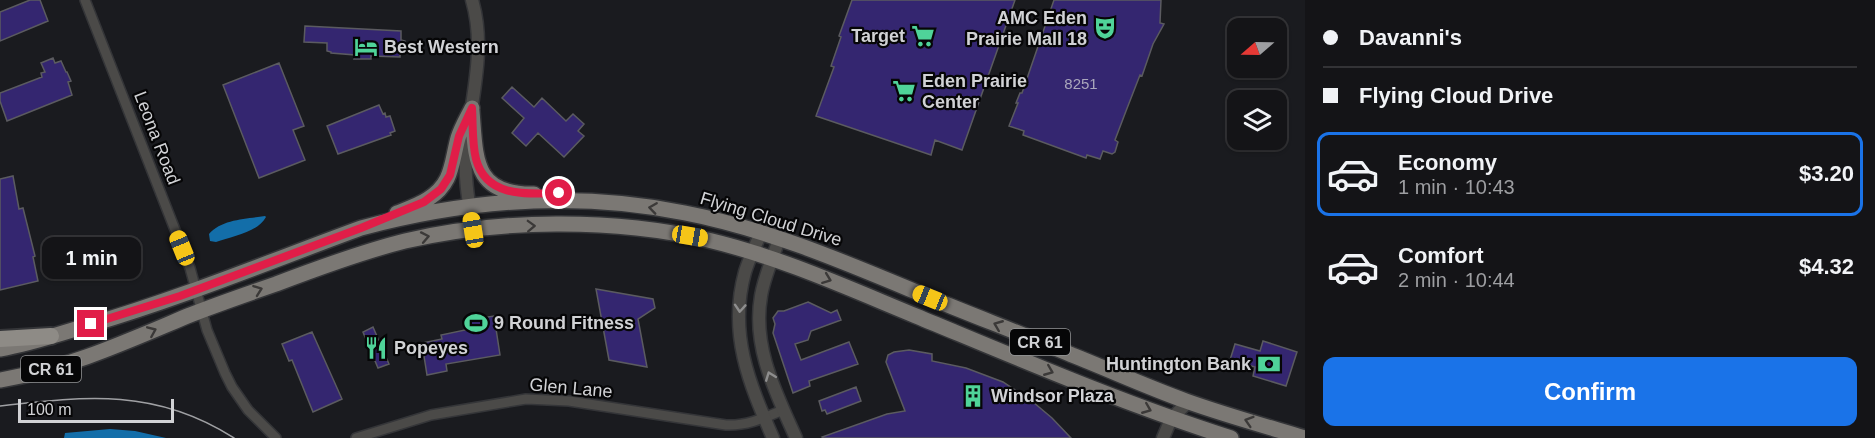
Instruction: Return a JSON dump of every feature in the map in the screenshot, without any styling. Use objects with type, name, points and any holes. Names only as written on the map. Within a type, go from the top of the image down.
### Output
[{"type":"highway","points":[[0,339],[51,336]]},
{"type":"main road","points":[[472,108],[476,158],[484,176],[491,183],[507,191],[525,194],[559,193],[577,200]]},
{"type":"main road","points":[[361,228],[424,202],[441,189],[450,175],[459,136],[472,108]]},
{"type":"main road","name":"Flying Cloud Drive","points":[[0,349],[19,346],[111,318],[197,289],[361,228],[407,217],[469,207],[577,200],[683,212],[761,233],[833,258],[1169,395],[1305,438]]},
{"type":"main road","name":"Flying Cloud Drive","points":[[0,380],[49,370],[82,360],[203,310],[373,249],[408,240],[473,230],[598,224],[684,235],[753,252],[848,287],[1171,419],[1231,438]]},
{"type":"street","name":"Leona Road","points":[[85,0],[197,289],[207,330],[232,387],[255,419],[276,438]]},
{"type":"street","points":[[472,0],[477,14],[479,40],[465,154],[465,175],[473,230]]},
{"type":"street","points":[[761,233],[741,291],[739,332],[746,372],[773,438]]},
{"type":"street","points":[[779,239],[760,296],[759,326],[766,366],[796,438]]},
{"type":"street","points":[[1169,395],[1171,419]]},
{"type":"street","name":"Glen Lane","points":[[356,438],[431,415],[526,399],[569,401],[726,425],[739,425],[783,410]]},
{"type":"street","points":[[1163,438],[1171,419],[1188,402]]},
{"type":"water","points":[[265,216],[257,227],[216,242],[210,241],[209,234],[221,225],[235,220]]},
{"type":"water","points":[[110,429],[135,431],[166,438],[64,438],[65,433]]},
{"type":"building","points":[[30,0],[40,0],[48,21],[0,41],[0,12]]},
{"type":"building","name":"Eden Prairie Center","points":[[852,0],[1015,0],[962,150],[935,140],[931,155],[816,116],[834,67],[831,66],[841,37],[839,36]]},
{"type":"building","name":"Eden Prairie Center","points":[[1054,0],[1161,0],[1160,23],[1164,24],[1153,44],[1126,111],[1115,140],[1118,142],[1115,152],[1112,154],[1103,151],[1100,159],[1087,155],[1086,158],[1023,135],[1024,131],[1009,126]]},
{"type":"building","name":"Best Western","points":[[305,26],[401,31],[401,40],[405,41],[404,52],[400,52],[400,57],[371,56],[371,59],[354,59],[355,55],[331,53],[327,51],[327,43],[304,42]]},
{"type":"building","points":[[53,58],[55,63],[61,61],[67,72],[71,81],[68,82],[72,95],[7,121],[0,101],[0,93],[42,77],[41,73],[45,72],[41,63]]},
{"type":"building","points":[[279,63],[304,126],[293,130],[305,160],[259,178],[223,85]]},
{"type":"building","points":[[512,87],[534,107],[542,98],[566,121],[573,114],[584,124],[578,131],[584,136],[564,157],[538,133],[526,146],[512,133],[524,118],[502,98]]},
{"type":"building","points":[[379,105],[386,117],[390,116],[395,131],[390,133],[391,135],[338,154],[327,126]]},
{"type":"building","points":[[13,176],[19,209],[23,208],[35,256],[33,257],[38,281],[0,290],[0,179]]},
{"type":"building","points":[[596,289],[653,299],[655,308],[638,319],[647,367],[609,360]]},
{"type":"building","points":[[808,302],[831,313],[837,310],[841,320],[811,331],[808,340],[795,344],[801,360],[849,342],[858,364],[809,381],[810,386],[793,393],[773,333],[775,324],[773,318],[778,311]]},
{"type":"building","points":[[494,316],[500,355],[446,364],[447,371],[427,375],[422,343],[442,339],[441,335],[470,329],[469,320]]},
{"type":"building","name":"Popeyes","points":[[373,327],[389,364],[378,368],[363,332]]},
{"type":"building","points":[[312,332],[342,399],[313,412],[292,360],[289,361],[282,344]]},
{"type":"building","name":"Huntington Bank","points":[[1263,341],[1297,352],[1286,386],[1253,376],[1255,367],[1230,360],[1235,344],[1260,351]]},
{"type":"building","points":[[909,350],[932,354],[932,361],[966,368],[1003,382],[1033,402],[1071,438],[823,438],[887,414],[905,411],[886,362],[888,355]]},
{"type":"building","points":[[856,387],[861,401],[827,414],[825,410],[822,411],[819,401]]},
{"type":"tram line","points":[[0,406],[92,399],[149,403],[177,410],[234,438]]},
{"type":"place","name":"AMC Eden Prairie Mall 18","points":[[1105,28]]},
{"type":"place","name":"Target","points":[[923,36]]},
{"type":"place","name":"Best Western","points":[[366,47]]},
{"type":"place","name":"Eden Prairie Center","points":[[904,91]]},
{"type":"place","name":"9 Round Fitness","points":[[476,323]]},
{"type":"place","name":"Popeyes","points":[[376,348]]},
{"type":"place","name":"Huntington Bank","points":[[1269,364]]},
{"type":"place","name":"Windsor Plaza","points":[[973,396]]},
{"type":"route","points":[[91,324],[180,296],[424,202],[441,189],[450,175],[459,136],[472,108],[478,166],[491,183],[507,191],[525,194],[559,193]]}]
